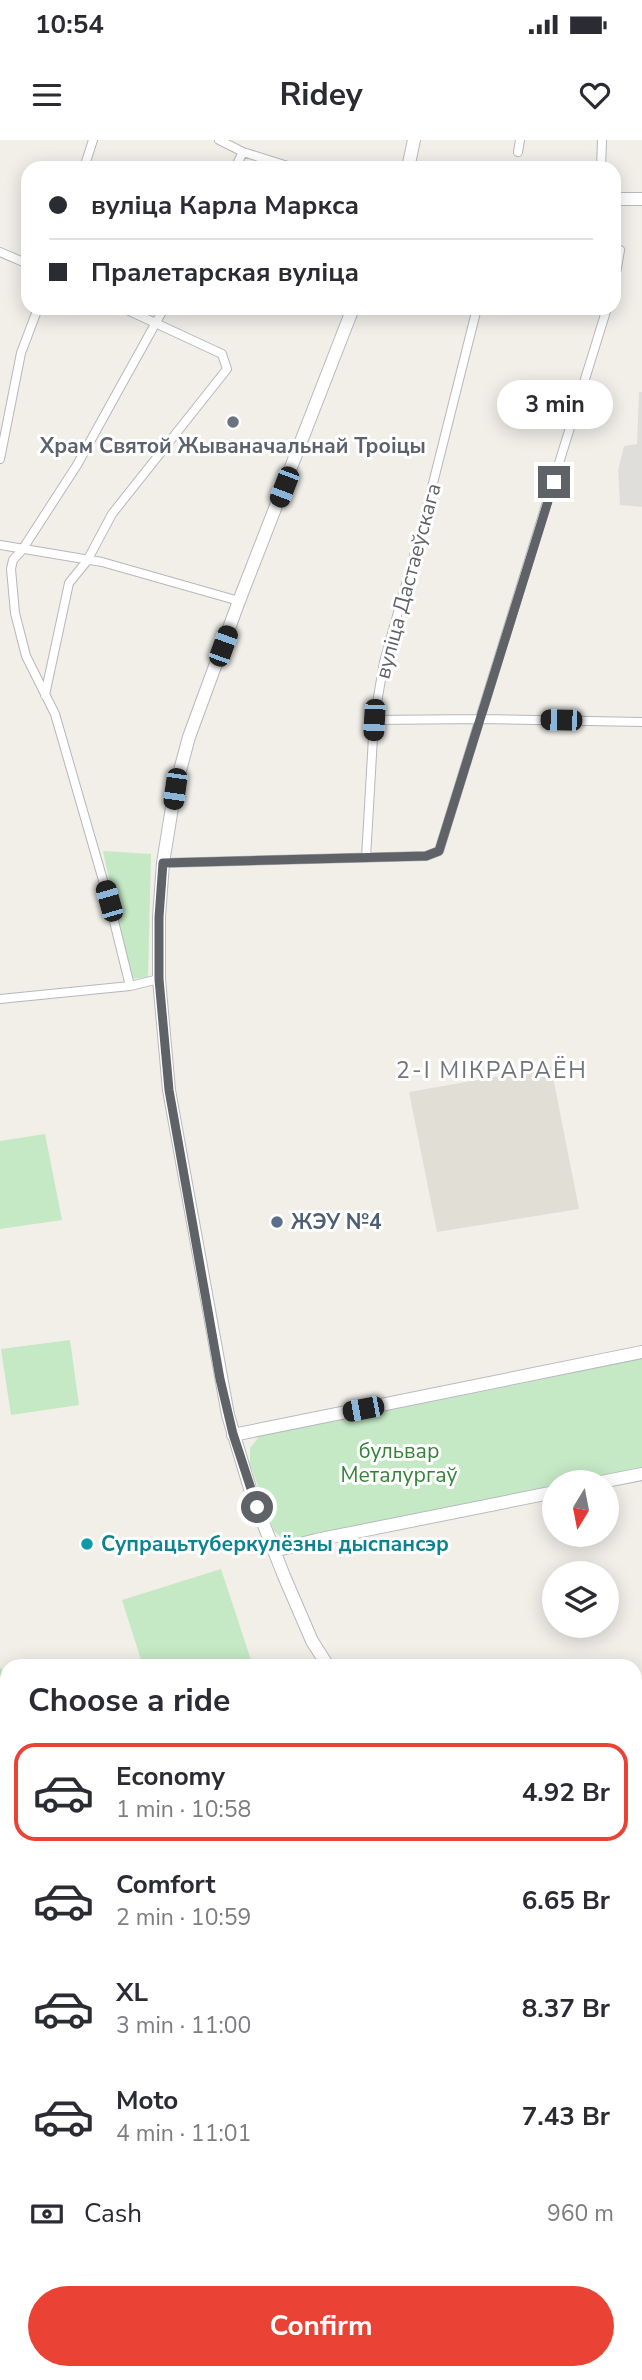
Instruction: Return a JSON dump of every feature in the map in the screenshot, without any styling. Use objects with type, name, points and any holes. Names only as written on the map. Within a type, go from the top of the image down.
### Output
[{"type":"main road","points":[[410,161],[414,140]]},
{"type":"main road","points":[[621,199],[642,199]]},
{"type":"main road","points":[[324,1659],[300,1616],[251,1493],[220,1379],[169,1090],[159,979],[159,917],[163,863],[175,789],[189,737],[350,315]]},
{"type":"main road","points":[[233,1434],[642,1352]]},
{"type":"main road","points":[[620,1478],[642,1474]]},
{"type":"main road","points":[[274,1551],[316,1540],[542,1495]]},
{"type":"street","points":[[86,161],[93,140]]},
{"type":"street","points":[[219,140],[243,152],[272,161]]},
{"type":"street","points":[[518,152],[520,140]]},
{"type":"street","points":[[601,161],[602,140]]},
{"type":"street","points":[[238,161],[243,152]]},
{"type":"street","points":[[0,252],[21,261]]},
{"type":"street","points":[[0,459],[21,353],[35,315]]},
{"type":"street","points":[[45,695],[69,583],[87,561],[112,514],[227,369],[222,354],[137,315]]},
{"type":"street","points":[[130,986],[109,901],[55,714],[26,656],[15,613],[11,569],[13,560],[77,465],[160,315]]},
{"type":"street","name":"вуліца Дастаеўскага","points":[[366,858],[374,720],[384,662],[421,531],[475,315]]},
{"type":"street","points":[[163,863],[426,856],[439,851],[605,315]]},
{"type":"street","points":[[0,545],[102,562],[239,601]]},
{"type":"street","points":[[374,720],[642,722]]},
{"type":"street","points":[[0,999],[130,986],[159,979]]},
{"type":"shaded area","points":[[639,392],[642,392],[642,507],[620,505],[618,470],[624,446],[637,444]]},
{"type":"shaded area","points":[[551,1067],[579,1209],[437,1232],[409,1092]]},
{"type":"green space","points":[[103,851],[151,854],[148,977],[131,979]]},
{"type":"green space","points":[[45,1134],[62,1220],[0,1229],[0,1141]]},
{"type":"green space","points":[[70,1340],[79,1405],[11,1415],[1,1349]]},
{"type":"green space","name":"бульвар Металургаў","points":[[642,1359],[642,1469],[620,1473],[620,1470],[542,1470],[542,1490],[291,1540],[282,1538],[274,1531],[250,1464],[250,1448],[259,1437]]},
{"type":"green space","points":[[221,1569],[251,1659],[141,1659],[122,1600]]},
{"type":"place","name":"Храм Святой Жываначальнай Троіцы","points":[[233,422]]},
{"type":"place","name":"ЖЭУ №4","points":[[277,1222]]},
{"type":"place","name":"Супрацьтуберкулёзны дыспансэр","points":[[87,1544]]},
{"type":"district","name":"2-І МІКРАРАЁН","points":[[492,1070]]},
{"type":"route","points":[[257,1507],[233,1434],[220,1379],[169,1090],[159,979],[159,917],[163,863],[426,856],[439,851],[554,482]]}]
